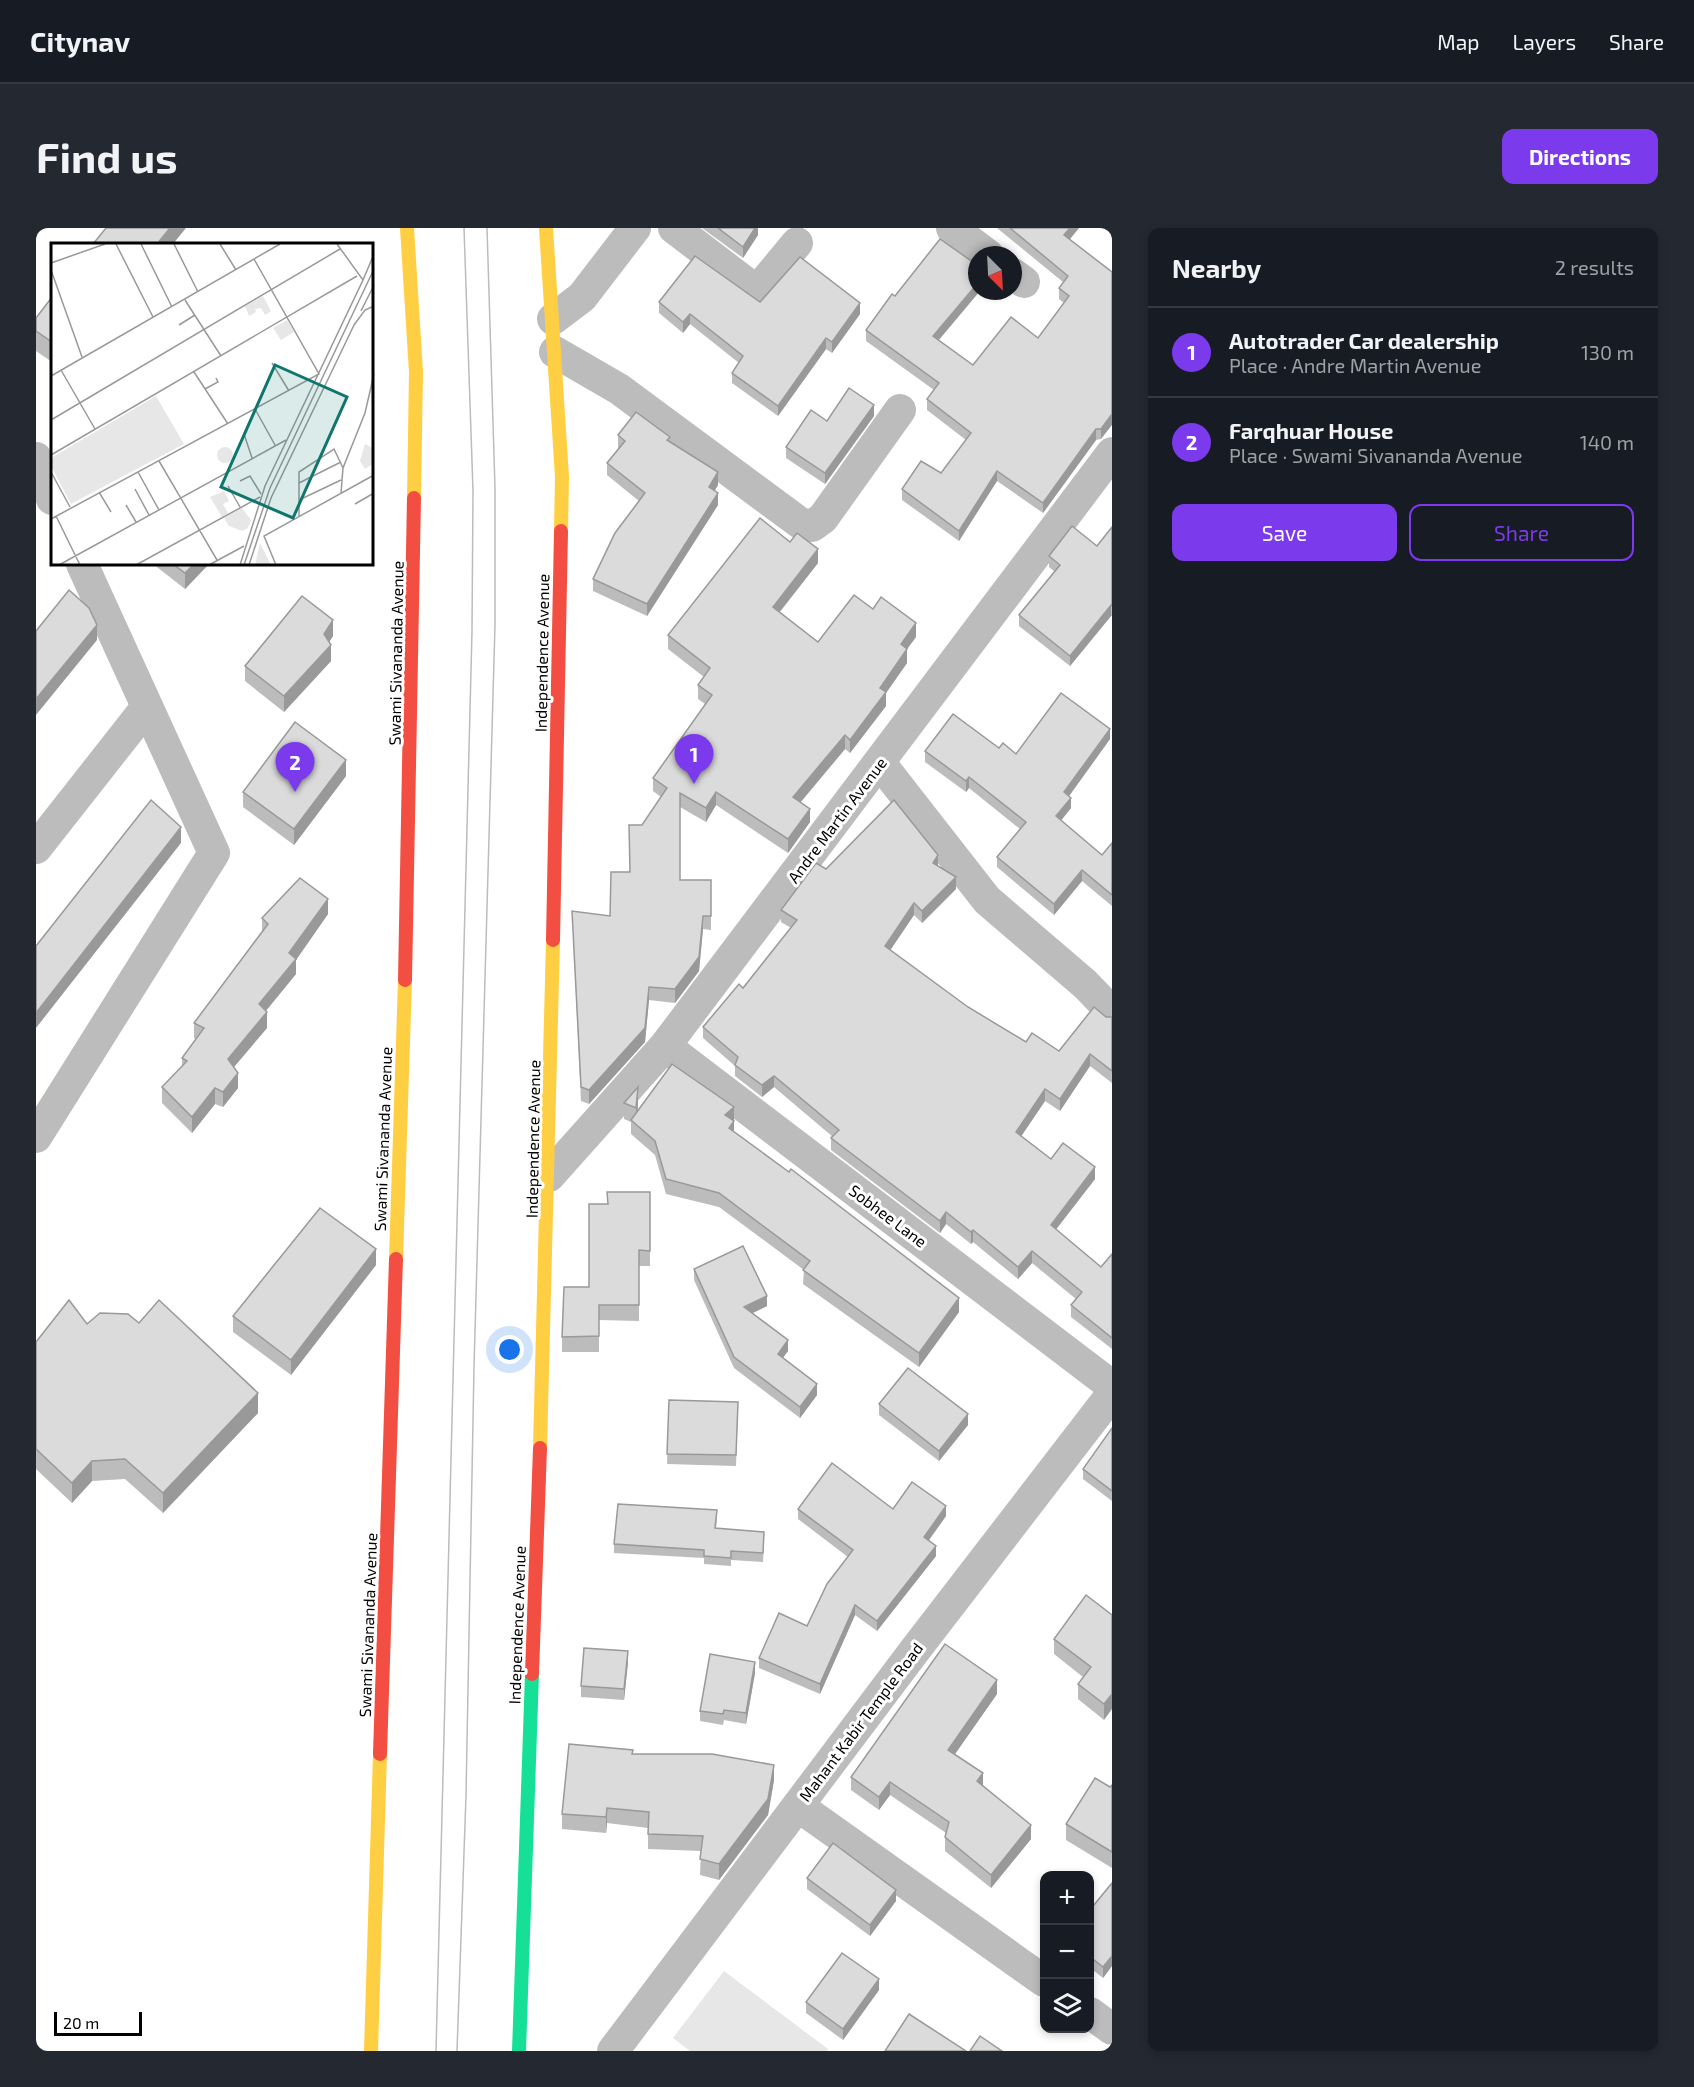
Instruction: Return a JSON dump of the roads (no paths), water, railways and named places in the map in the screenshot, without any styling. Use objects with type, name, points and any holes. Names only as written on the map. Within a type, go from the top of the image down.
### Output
[{"type":"street","name":"Swami Sivananda Avenue","points":[[371,2051],[410,816],[416,372],[407,228]]},
{"type":"street","name":"Independence Avenue","points":[[519,2051],[549,1176],[562,477],[546,228]]},
{"type":"street","points":[[553,319],[582,297],[635,228]]},
{"type":"street","points":[[674,228],[750,286],[757,288],[763,285],[797,243]]},
{"type":"street","points":[[952,228],[976,246]]},
{"type":"street","points":[[555,352],[620,389],[800,523],[812,526],[823,518],[900,410]]},
{"type":"street","name":"Andre Martin Avenue","points":[[549,1176],[664,1046],[1112,453]]},
{"type":"street","points":[[36,458],[46,501]]},
{"type":"street","points":[[36,1137],[214,853],[83,566]]},
{"type":"street","points":[[36,848],[147,707]]},
{"type":"street","points":[[880,763],[987,900],[1085,984],[1112,1012]]},
{"type":"street","name":"Sobhee Lane","points":[[664,1046],[1112,1386]]},
{"type":"street","name":"Mahant Kabir Temple Road","points":[[613,2051],[1112,1394]]},
{"type":"street","points":[[798,1806],[1041,1979]]},
{"type":"street","points":[[1094,2016],[1112,2029]]},
{"type":"tram line","points":[[436,2051],[472,631],[473,491],[464,228]]},
{"type":"tram line","points":[[457,2051],[466,1796],[474,1367],[495,625],[495,488],[487,228]]},
{"type":"place","name":"Autotrader Car dealership","points":[[694,784]]},
{"type":"place","name":"Farqhuar House","points":[[295,792]]}]
